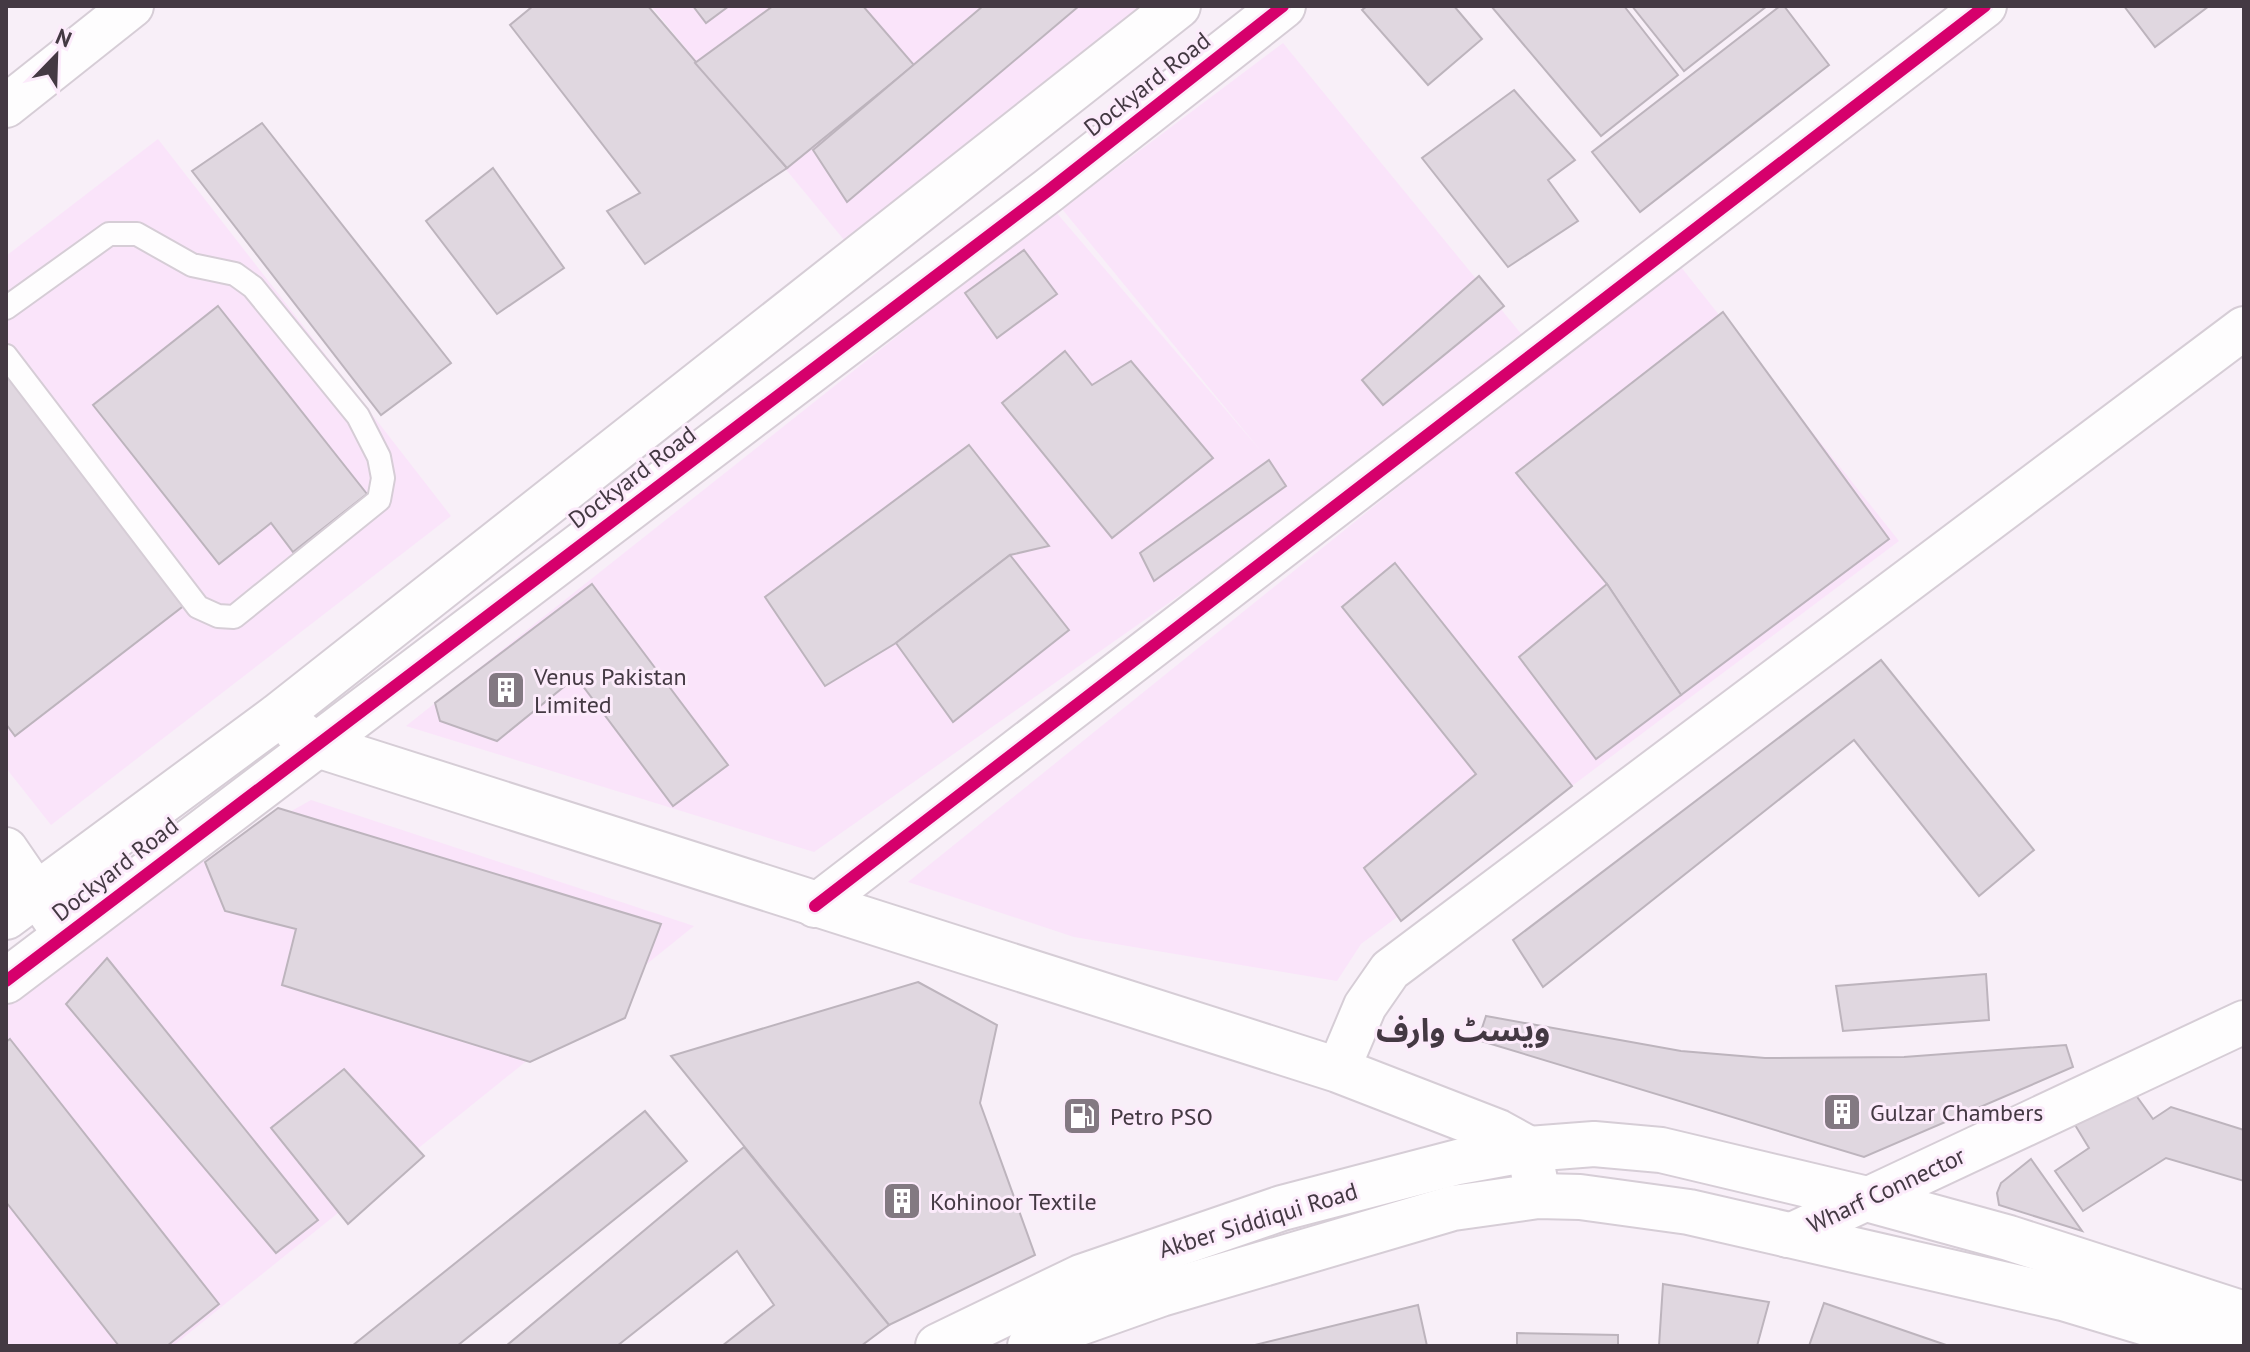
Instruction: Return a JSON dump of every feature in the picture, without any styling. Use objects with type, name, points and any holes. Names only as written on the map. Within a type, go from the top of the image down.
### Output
[{"type":"street","points":[[6,106],[132,6]]},
{"type":"street","name":"Dockyard Road","points":[[22,904],[278,716],[1178,6]]},
{"type":"street","name":"Dockyard Road","points":[[6,981],[314,744],[1049,190],[1283,6]]},
{"type":"street","points":[[815,906],[1985,6]]},
{"type":"street","points":[[1338,1070],[1365,1006],[1390,970],[2244,328]]},
{"type":"street","points":[[278,716],[314,744],[1338,1070],[1498,1132],[1529,1149],[1538,1196]]},
{"type":"street","points":[[6,849],[22,904],[65,935]]},
{"type":"street","name":"Wharf Connector","points":[[1788,1236],[2244,1022]]},
{"type":"street","name":"Akber Siddiqui Road","points":[[938,1346],[1081,1277],[1282,1208],[1444,1165],[1529,1149],[1594,1144],[1661,1150],[1867,1199],[2009,1238],[2244,1314]]},
{"type":"street","points":[[1655,1205],[1661,1150]]},
{"type":"street","name":"Akber Siddiqui Road","points":[[1030,1346],[1068,1327],[1161,1294],[1453,1208],[1538,1196],[1655,1205],[2063,1298],[2223,1346]]},
{"type":"lane","points":[[6,308],[109,234],[123,231],[137,234],[192,265],[244,279],[358,416],[379,457],[383,478],[379,500],[234,617],[209,613],[198,607],[6,356]]},
{"type":"shaded area","points":[[651,6],[1178,6],[859,258]]},
{"type":"shaded area","points":[[1283,43],[1527,341],[1307,506],[814,852],[406,726],[1055,211],[1261,451],[1062,209]]},
{"type":"shaded area","points":[[158,139],[451,516],[51,825],[6,768],[6,256]]},
{"type":"shaded area","points":[[1677,262],[1899,541],[1361,944],[1337,981],[1074,937],[908,882]]},
{"type":"shaded area","points":[[311,800],[694,926],[173,1346],[6,1346],[6,984],[65,938]]},
{"type":"building","points":[[533,6],[648,6],[787,168],[645,264],[607,211],[640,193],[510,25]]},
{"type":"building","points":[[693,6],[729,6],[706,23]]},
{"type":"building","points":[[773,6],[863,6],[914,65],[787,168],[695,63]]},
{"type":"building","points":[[983,6],[1079,6],[847,202],[813,150]]},
{"type":"building","points":[[1367,6],[1454,6],[1482,39],[1428,85],[1362,10]]},
{"type":"building","points":[[1491,6],[1624,6],[1678,75],[1601,136]]},
{"type":"building","points":[[1632,6],[1767,6],[1684,71]]},
{"type":"building","points":[[1780,6],[1784,6],[1829,65],[1640,212],[1592,152]]},
{"type":"building","points":[[2124,6],[2209,6],[2155,47]]},
{"type":"building","points":[[1514,90],[1575,160],[1548,180],[1578,221],[1508,267],[1422,158]]},
{"type":"building","points":[[262,123],[451,363],[381,415],[192,171]]},
{"type":"building","points":[[493,168],[564,268],[497,314],[426,221]]},
{"type":"building","points":[[1024,250],[1057,294],[997,338],[965,293]]},
{"type":"building","points":[[1479,276],[1504,306],[1383,405],[1362,380]]},
{"type":"building","points":[[218,306],[367,494],[293,552],[271,523],[219,564],[93,405]]},
{"type":"building","points":[[1723,312],[1889,539],[1681,695],[1607,584],[1516,473]]},
{"type":"building","points":[[1065,351],[1092,385],[1131,361],[1213,458],[1112,538],[1002,403]]},
{"type":"building","points":[[6,374],[186,604],[15,736],[6,724]]},
{"type":"building","points":[[969,445],[1049,546],[1010,555],[896,643],[825,686],[765,597]]},
{"type":"building","points":[[1269,460],[1286,486],[1154,581],[1140,553]]},
{"type":"building","points":[[1010,555],[1069,630],[953,722],[896,643]]},
{"type":"building","points":[[1395,563],[1572,786],[1401,921],[1364,868],[1476,774],[1342,607]]},
{"type":"building","name":"Venus Pakistan Limited","points":[[592,584],[728,765],[673,806],[576,677],[497,741],[440,721],[435,703]]},
{"type":"building","points":[[1607,584],[1681,695],[1596,759],[1519,657]]},
{"type":"building","points":[[1881,660],[2034,850],[1979,896],[1854,740],[1543,987],[1513,940]]},
{"type":"building","points":[[278,808],[661,924],[625,1018],[530,1062],[282,985],[296,929],[225,911],[205,862]]},
{"type":"building","points":[[107,958],[318,1220],[276,1253],[66,1004]]},
{"type":"building","points":[[1986,974],[1989,1020],[1843,1031],[1836,986]]},
{"type":"building","name":"Kohinoor Textile","points":[[918,982],[997,1025],[980,1103],[1035,1255],[889,1325],[671,1056]]},
{"type":"building","name":"Gulzar Chambers","points":[[1486,1016],[1681,1051],[1765,1058],[1904,1057],[2066,1045],[2073,1067],[1864,1157],[1478,1040]]},
{"type":"building","points":[[10,1039],[219,1304],[167,1346],[119,1346],[6,1202],[6,1042]]},
{"type":"building","points":[[344,1069],[424,1156],[348,1224],[271,1128]]},
{"type":"building","points":[[2135,1094],[2153,1119],[2171,1107],[2244,1130],[2244,1181],[2166,1158],[2083,1211],[2055,1171],[2089,1148],[2075,1125]]},
{"type":"building","points":[[645,1111],[687,1161],[457,1346],[352,1346]]},
{"type":"building","points":[[744,1147],[889,1325],[861,1346],[722,1346],[774,1305],[737,1251],[617,1346],[506,1346]]},
{"type":"building","points":[[2031,1159],[2082,1231],[1999,1205],[1997,1193],[2001,1183]]},
{"type":"building","points":[[1663,1284],[1769,1302],[1757,1346],[1659,1346]]},
{"type":"building","points":[[1824,1303],[1949,1346],[1809,1346]]},
{"type":"building","points":[[1418,1305],[1427,1346],[1251,1346]]},
{"type":"building","points":[[1517,1333],[1618,1335],[1618,1346],[1517,1346]]},
{"type":"cycle path","points":[[6,981],[1049,190],[1283,6]]},
{"type":"cycle path","points":[[815,906],[1985,6]]},
{"type":"place","name":"Venus Pakistan Limited","points":[[506,690]]},
{"type":"place","name":"Gulzar Chambers","points":[[1842,1112]]},
{"type":"place","name":"Petro PSO","points":[[1082,1116]]},
{"type":"place","name":"Kohinoor Textile","points":[[902,1201]]},
{"type":"district","name":"ویسٹ وارف","points":[[1463,1029]]}]
